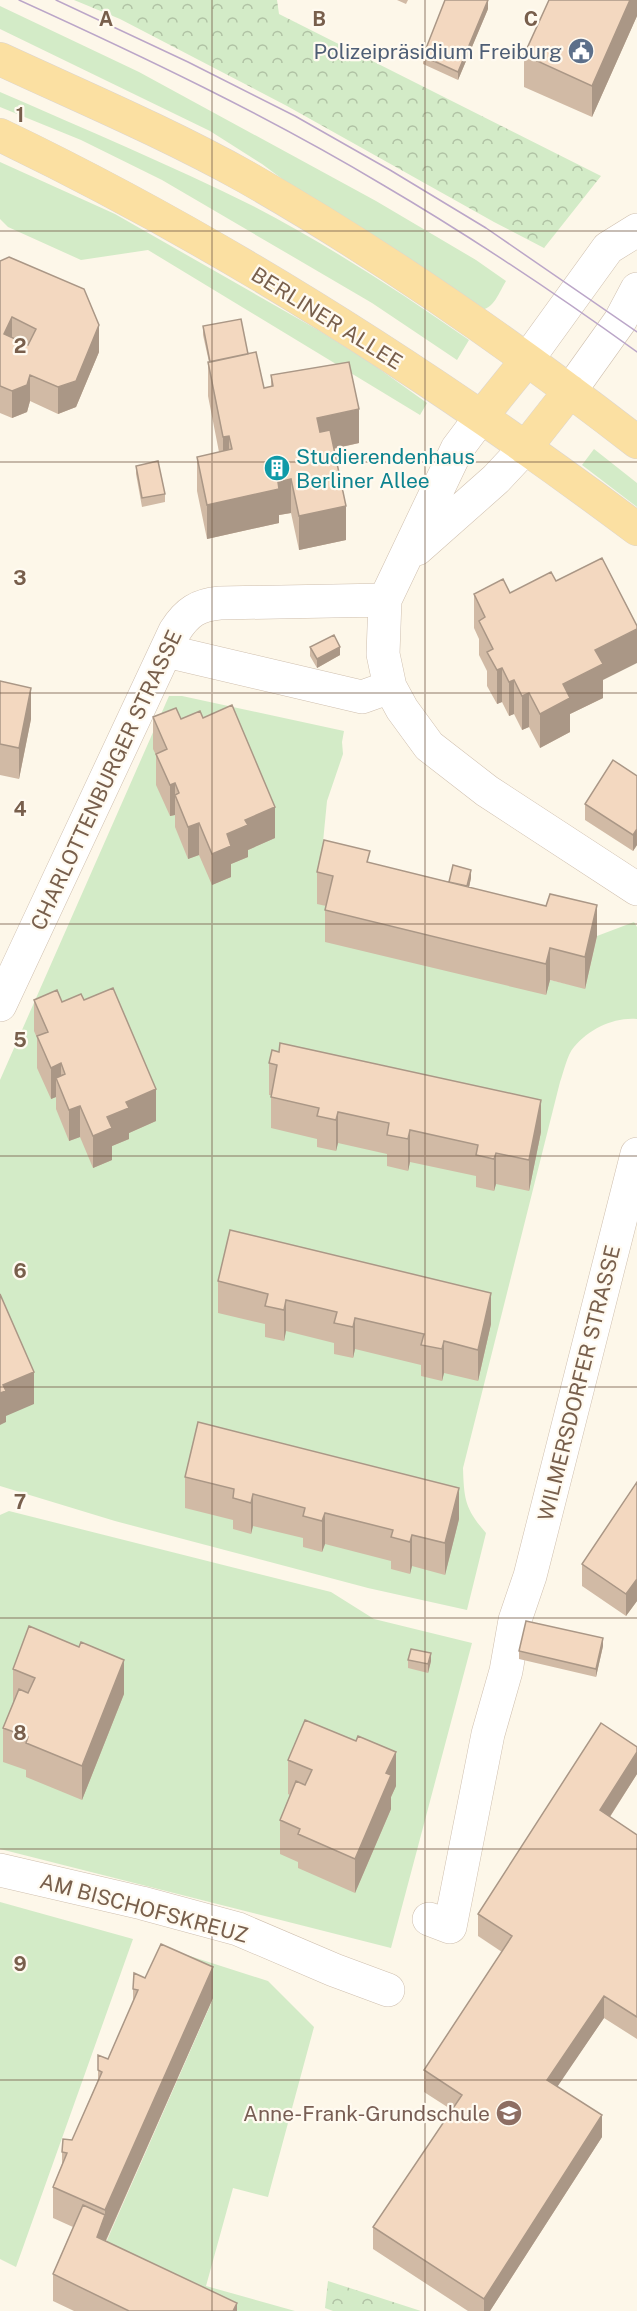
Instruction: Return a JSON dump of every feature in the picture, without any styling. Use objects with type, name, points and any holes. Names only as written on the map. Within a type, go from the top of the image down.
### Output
[{"type":"main road","points":[[0,59],[178,142],[245,177],[361,248],[489,331],[637,442]]},
{"type":"main road","name":"BERLINER ALLEE","points":[[0,135],[71,170],[217,250],[315,308],[481,417],[637,529]]},
{"type":"main road","points":[[481,417],[527,360]]},
{"type":"main road","points":[[525,448],[570,391]]},
{"type":"street","points":[[527,360],[608,248],[637,230]]},
{"type":"street","points":[[570,391],[620,321],[637,289]]},
{"type":"street","points":[[481,417],[457,449],[385,600],[383,654],[390,687],[402,709],[429,746],[487,791],[637,889]]},
{"type":"street","points":[[404,561],[496,479],[525,448]]},
{"type":"street","name":"CHARLOTTENBURGER STRASSE","points":[[0,1005],[183,618],[195,608],[206,604],[385,600]]},
{"type":"street","points":[[166,651],[362,697],[390,687]]},
{"type":"street","name":"WILMERSDORFER STRASSE","points":[[429,1919],[450,1927],[489,1734],[506,1671],[515,1620],[530,1576],[637,1154]]},
{"type":"street","name":"AM BISCHOFSKREUZ","points":[[0,1870],[142,1903],[238,1929],[334,1970],[388,1989]]},
{"type":"green space","points":[[74,0],[277,0],[279,14],[601,176],[544,248],[287,106],[120,19]]},
{"type":"green space","points":[[0,6],[139,72],[376,201],[476,260],[506,281],[492,304],[479,310],[335,218],[262,164],[210,131],[0,29]]},
{"type":"green space","points":[[0,92],[253,206],[363,270],[469,340],[457,360],[372,303],[162,180],[81,140],[0,107]]},
{"type":"green space","points":[[0,162],[115,214],[318,330],[371,363],[427,403],[420,415],[148,250],[81,260],[8,227],[0,219]]},
{"type":"green space","points":[[594,449],[637,483],[637,507],[582,465]]},
{"type":"green space","points":[[169,696],[182,696],[344,731],[343,754],[327,801],[323,842],[324,872],[317,903],[333,908],[325,941],[585,988],[597,936],[634,922],[637,927],[637,1019],[611,1022],[594,1030],[574,1047],[568,1059],[560,1082],[463,1468],[467,1503],[486,1533],[467,1610],[368,1588],[115,1521],[0,1486],[0,1080]]},
{"type":"green space","points":[[9,1511],[331,1592],[374,1619],[472,1643],[391,1948],[0,1849],[0,1515]]},
{"type":"green space","points":[[0,1902],[133,1939],[16,2267],[0,2259]]},
{"type":"green space","points":[[168,1949],[268,1981],[314,2027],[268,2197],[233,2188],[206,2286],[295,2311],[198,2311],[97,2263],[213,1999]]},
{"type":"green space","points":[[328,2281],[421,2311],[333,2311],[325,2308]]},
{"type":"building","points":[[445,0],[488,0],[458,72],[423,56]]},
{"type":"building","points":[[549,0],[630,0],[592,86],[524,55]]},
{"type":"building","points":[[9,257],[84,289],[99,325],[76,381],[58,387],[30,375],[27,385],[12,391],[0,386],[0,261]],"holes":[[[12,317],[36,329],[28,345],[4,334]]]},
{"type":"building","points":[[241,319],[248,354],[210,362],[203,326]]},
{"type":"building","name":"Studierendenhaus Berliner Allee","points":[[256,352],[264,388],[273,386],[271,375],[349,362],[359,409],[317,418],[320,432],[330,430],[346,506],[299,516],[291,479],[278,482],[279,489],[207,505],[197,457],[232,449],[229,436],[223,437],[208,362]]},
{"type":"building","points":[[158,461],[165,494],[142,498],[136,466]]},
{"type":"building","points":[[602,558],[637,629],[595,650],[603,664],[563,684],[570,698],[540,714],[529,693],[522,696],[514,680],[509,682],[502,668],[497,670],[487,652],[493,649],[479,621],[485,617],[474,594],[503,579],[510,593],[551,572],[556,581]]},
{"type":"building","points":[[334,635],[340,647],[317,659],[310,647]]},
{"type":"building","points":[[0,681],[31,688],[19,748],[0,744]]},
{"type":"building","points":[[232,705],[275,807],[245,820],[248,825],[227,834],[231,846],[212,854],[199,823],[188,827],[175,795],[179,793],[175,783],[170,785],[156,754],[167,749],[153,717],[176,708],[181,719],[200,711],[203,718]]},
{"type":"building","points":[[613,760],[637,776],[637,829],[633,835],[585,804]]},
{"type":"building","points":[[324,840],[370,851],[367,862],[546,906],[550,894],[597,905],[585,957],[550,948],[546,964],[325,910],[333,876],[317,872]]},
{"type":"building","points":[[453,865],[471,870],[467,886],[449,882]]},
{"type":"building","points":[[113,988],[156,1089],[126,1102],[129,1108],[107,1117],[112,1128],[93,1136],[80,1106],[69,1110],[56,1078],[65,1074],[61,1063],[51,1068],[37,1036],[48,1032],[34,1000],[57,990],[62,1002],[81,994],[84,1000]]},
{"type":"building","points":[[280,1043],[541,1100],[529,1160],[496,1153],[494,1159],[476,1155],[478,1145],[410,1130],[408,1139],[387,1135],[389,1123],[338,1112],[336,1120],[317,1116],[319,1108],[271,1097],[277,1065],[269,1063],[272,1050],[279,1052]]},
{"type":"building","points":[[230,1230],[491,1293],[478,1350],[444,1341],[442,1349],[421,1345],[424,1334],[355,1318],[353,1327],[334,1323],[337,1312],[286,1300],[284,1310],[265,1306],[268,1294],[218,1281]]},
{"type":"building","points":[[0,1294],[34,1372],[3,1385],[6,1391],[0,1393]]},
{"type":"building","points":[[198,1422],[459,1488],[445,1543],[412,1535],[410,1542],[391,1537],[393,1530],[325,1513],[322,1521],[303,1516],[305,1508],[253,1494],[251,1503],[233,1498],[234,1489],[185,1477]]},
{"type":"building","points":[[637,1482],[637,1579],[626,1594],[582,1564]]},
{"type":"building","points":[[526,1621],[603,1638],[596,1669],[519,1651]]},
{"type":"building","points":[[29,1626],[79,1647],[81,1642],[124,1660],[82,1766],[26,1743],[28,1737],[3,1728],[19,1689],[28,1693],[35,1678],[13,1669]]},
{"type":"building","points":[[411,1649],[431,1653],[428,1664],[408,1660]]},
{"type":"building","points":[[305,1720],[356,1741],[358,1736],[396,1752],[386,1773],[391,1775],[355,1859],[298,1834],[300,1829],[280,1820],[296,1781],[305,1785],[312,1770],[288,1760]]},
{"type":"building","points":[[601,1723],[637,1747],[637,1752],[600,1810],[637,1835],[637,2017],[604,1996],[547,2080],[602,2115],[484,2299],[373,2227],[462,2095],[424,2070],[512,1936],[478,1914]]},
{"type":"building","points":[[161,1944],[213,1967],[105,2210],[53,2187],[67,2153],[62,2152],[63,2139],[72,2140],[102,2072],[98,2070],[98,2055],[108,2059],[138,1990],[133,1989],[134,1973],[145,1978]]},
{"type":"building","points":[[83,2205],[105,2215],[97,2237],[237,2303],[233,2311],[129,2311],[53,2274]]},
{"type":"tram line","points":[[19,0],[203,87],[339,159],[480,245],[637,352]]},
{"type":"tram line","points":[[56,0],[188,62],[295,116],[390,170],[486,228],[637,332]]},
{"type":"place","name":"Polizeipräsidium Freiburg","points":[[581,51]]},
{"type":"place","name":"Studierendenhaus Berliner Allee","points":[[277,468]]},
{"type":"place","name":"Anne-Frank-Grundschule","points":[[509,2113]]}]
